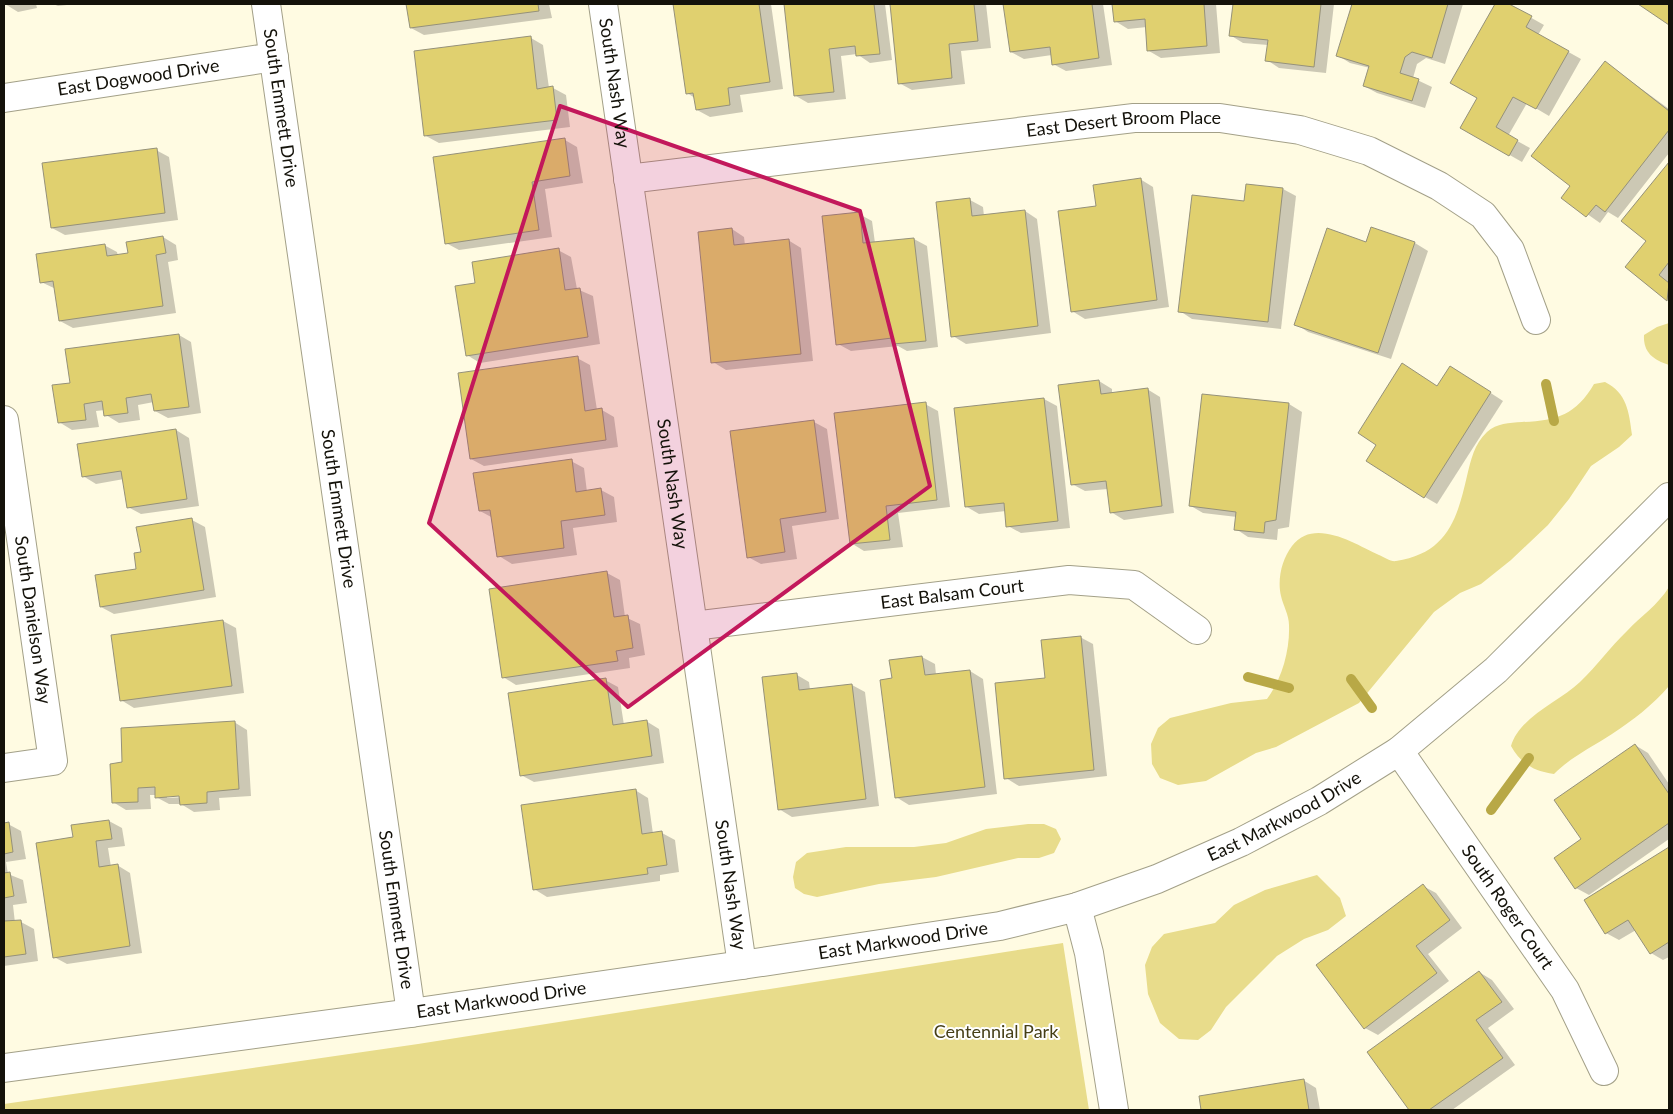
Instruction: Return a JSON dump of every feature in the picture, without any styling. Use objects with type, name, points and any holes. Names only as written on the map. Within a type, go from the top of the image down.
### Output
[{"type":"street","name":"South Emmett Drive","points":[[266,4],[411,1013]]},
{"type":"street","name":"South Nash Way","points":[[603,4],[742,965]]},
{"type":"street","name":"East Dogwood Drive","points":[[4,98],[274,57]]},
{"type":"street","name":"East Desert Broom Place","points":[[628,179],[1134,118],[1220,118],[1292,128],[1370,151],[1439,186],[1483,215],[1510,250],[1536,320]]},
{"type":"street","name":"South Danielson Way","points":[[4,420],[53,761],[4,768]]},
{"type":"street","name":"East Markwood Drive","points":[[4,1068],[411,1013],[742,965],[1000,926],[1077,907],[1157,879],[1241,842],[1319,801],[1399,751],[1496,670],[1669,496]]},
{"type":"street","name":"East Balsam Court","points":[[693,626],[1069,580],[1134,585],[1198,630]]},
{"type":"street","name":"South Roger Court","points":[[1399,751],[1565,990],[1604,1071]]},
{"type":"street","points":[[1077,907],[1089,952],[1114,1110]]},
{"type":"highlighted area","points":[[560,106],[860,211],[930,486],[628,707],[429,523]]},
{"type":"green space","points":[[1669,323],[1669,365],[1650,355],[1645,347],[1644,335],[1657,327]]},
{"type":"green space","points":[[1605,382],[1618,392],[1626,404],[1632,435],[1619,447],[1591,466],[1569,499],[1548,525],[1511,560],[1481,584],[1460,593],[1434,612],[1359,703],[1276,747],[1256,753],[1206,781],[1178,785],[1160,778],[1152,764],[1151,744],[1158,728],[1170,718],[1231,703],[1267,699],[1277,683],[1284,664],[1289,635],[1288,618],[1280,590],[1281,570],[1288,551],[1292,546],[1301,538],[1323,533],[1347,540],[1394,561],[1413,557],[1427,551],[1447,532],[1454,520],[1474,452],[1487,432],[1503,424],[1555,418],[1580,403],[1594,384]]},
{"type":"green space","points":[[1669,587],[1669,686],[1635,718],[1575,757],[1554,774],[1534,769],[1519,758],[1511,746],[1515,736],[1522,727],[1531,718],[1580,682],[1621,637],[1660,599]]},
{"type":"green space","points":[[1044,824],[1056,829],[1061,839],[1054,853],[1039,858],[1018,858],[936,877],[879,884],[817,897],[804,894],[795,888],[793,877],[796,862],[807,853],[846,847],[914,847],[946,843],[986,829]]},
{"type":"green space","points":[[1317,875],[1340,898],[1346,916],[1328,930],[1304,939],[1277,956],[1226,1007],[1211,1030],[1198,1040],[1179,1039],[1160,1023],[1148,994],[1145,965],[1152,947],[1164,934],[1215,923],[1234,905],[1265,890]]},
{"type":"green space","name":"Centennial Park","points":[[1063,943],[1089,1110],[4,1110],[4,1104],[418,1044]]},
{"type":"building","points":[[406,4],[538,4],[539,11],[410,28]]},
{"type":"building","points":[[673,4],[759,4],[770,82],[728,88],[730,105],[696,110],[693,93],[686,94]]},
{"type":"building","points":[[784,4],[874,4],[880,54],[856,56],[855,46],[829,49],[834,92],[794,96]]},
{"type":"building","points":[[890,4],[974,4],[978,41],[949,44],[952,78],[898,84]]},
{"type":"building","points":[[1003,4],[1092,4],[1099,58],[1052,65],[1050,47],[1010,52]]},
{"type":"building","points":[[1112,4],[1204,4],[1207,46],[1147,51],[1145,19],[1114,22]]},
{"type":"building","points":[[1233,4],[1321,4],[1314,67],[1265,61],[1268,40],[1229,36]]},
{"type":"building","points":[[1352,4],[1448,4],[1432,58],[1412,52],[1405,57],[1400,73],[1419,79],[1412,101],[1363,86],[1369,66],[1336,56]]},
{"type":"building","points":[[1495,4],[1509,4],[1532,16],[1526,27],[1569,51],[1536,109],[1513,97],[1496,127],[1518,140],[1509,156],[1460,128],[1477,98],[1450,83]]},
{"type":"building","points":[[1638,4],[1669,4],[1669,25]]},
{"type":"building","points":[[531,36],[537,89],[553,86],[557,120],[424,136],[414,51]]},
{"type":"building","points":[[1605,61],[1669,111],[1669,130],[1605,212],[1596,205],[1586,217],[1561,198],[1570,186],[1531,156]]},
{"type":"building","points":[[565,138],[570,176],[532,182],[539,230],[445,244],[433,157]]},
{"type":"building","points":[[157,148],[165,213],[51,228],[42,163]]},
{"type":"building","points":[[1669,162],[1669,262],[1659,275],[1669,283],[1667,301],[1625,267],[1646,241],[1621,221]]},
{"type":"building","points":[[1141,178],[1157,300],[1071,312],[1058,211],[1096,206],[1093,185]]},
{"type":"building","points":[[1246,184],[1283,188],[1268,322],[1178,312],[1192,195],[1244,201]]},
{"type":"building","points":[[970,198],[972,216],[1025,210],[1038,326],[951,337],[936,202]]},
{"type":"building","points":[[860,212],[863,243],[914,238],[926,341],[893,344],[892,338],[836,345],[822,216]]},
{"type":"building","points":[[1371,227],[1415,242],[1378,353],[1294,325],[1327,228],[1366,242]]},
{"type":"building","points":[[732,228],[734,245],[789,239],[801,354],[711,363],[698,232]]},
{"type":"building","points":[[163,236],[166,253],[156,255],[163,306],[59,321],[53,281],[40,283],[36,254],[105,244],[107,256],[128,253],[126,242]]},
{"type":"building","points":[[559,248],[565,290],[580,288],[588,337],[466,356],[455,286],[475,283],[472,262]]},
{"type":"building","points":[[179,334],[189,407],[154,411],[151,394],[126,398],[128,413],[104,416],[102,401],[84,404],[86,420],[58,423],[52,385],[70,383],[65,349]]},
{"type":"building","points":[[578,356],[585,411],[602,408],[606,440],[470,459],[458,373]]},
{"type":"building","points":[[1402,363],[1437,386],[1450,366],[1491,392],[1424,498],[1366,461],[1376,445],[1358,433]]},
{"type":"building","points":[[1099,380],[1101,394],[1148,388],[1162,506],[1110,513],[1106,481],[1071,485],[1058,385]]},
{"type":"building","points":[[1202,394],[1289,403],[1276,520],[1265,522],[1264,533],[1234,530],[1236,512],[1189,506]]},
{"type":"building","points":[[1044,398],[1058,521],[1006,527],[1004,503],[965,507],[954,408]]},
{"type":"building","points":[[926,402],[937,500],[886,506],[890,540],[850,544],[834,413]]},
{"type":"building","points":[[814,420],[826,512],[780,519],[785,552],[747,558],[730,431]]},
{"type":"building","points":[[176,429],[187,499],[127,508],[121,471],[82,477],[77,444]]},
{"type":"building","points":[[572,459],[576,492],[601,488],[605,515],[561,521],[564,548],[497,557],[490,510],[479,511],[473,473]]},
{"type":"building","points":[[192,518],[204,590],[100,607],[95,575],[136,569],[134,553],[141,552],[136,527]]},
{"type":"building","points":[[607,571],[614,617],[628,615],[633,648],[616,651],[618,661],[502,678],[489,589]]},
{"type":"building","points":[[223,620],[232,686],[120,701],[111,635]]},
{"type":"building","points":[[1081,636],[1094,770],[1004,779],[995,683],[1045,678],[1041,640]]},
{"type":"building","points":[[922,656],[925,675],[970,670],[985,787],[895,798],[880,680],[892,678],[889,660]]},
{"type":"building","points":[[797,673],[799,690],[852,684],[866,799],[778,810],[762,677]]},
{"type":"building","points":[[606,678],[613,725],[647,720],[652,756],[520,776],[508,693]]},
{"type":"building","points":[[235,721],[239,789],[207,792],[207,803],[180,805],[179,796],[155,798],[155,787],[138,788],[138,802],[112,803],[110,764],[122,762],[121,728]]},
{"type":"building","points":[[1635,744],[1669,794],[1669,823],[1575,889],[1554,858],[1581,839],[1554,800]]},
{"type":"building","points":[[636,789],[642,834],[662,831],[667,865],[647,868],[648,874],[533,890],[521,805]]},
{"type":"building","points":[[109,820],[112,839],[96,841],[99,867],[118,864],[130,946],[53,958],[36,843],[73,837],[71,825]]},
{"type":"building","points":[[9,822],[13,852],[4,854],[4,823]]},
{"type":"building","points":[[1669,847],[1669,942],[1650,954],[1628,920],[1605,934],[1584,900]]},
{"type":"building","points":[[10,872],[14,896],[4,898],[4,873]]},
{"type":"building","points":[[1423,884],[1450,920],[1416,946],[1437,973],[1364,1029],[1316,965]]},
{"type":"building","points":[[21,920],[26,954],[4,957],[4,921]]},
{"type":"building","points":[[1479,971],[1502,1002],[1476,1020],[1503,1058],[1429,1110],[1409,1110],[1367,1052]]},
{"type":"building","points":[[1304,1079],[1309,1110],[1201,1110],[1199,1096]]},
{"type":"waterway","points":[[1546,384],[1554,421]]},
{"type":"waterway","points":[[1248,677],[1289,688]]},
{"type":"waterway","points":[[1351,679],[1372,708]]},
{"type":"waterway","points":[[1491,810],[1529,758]]}]
